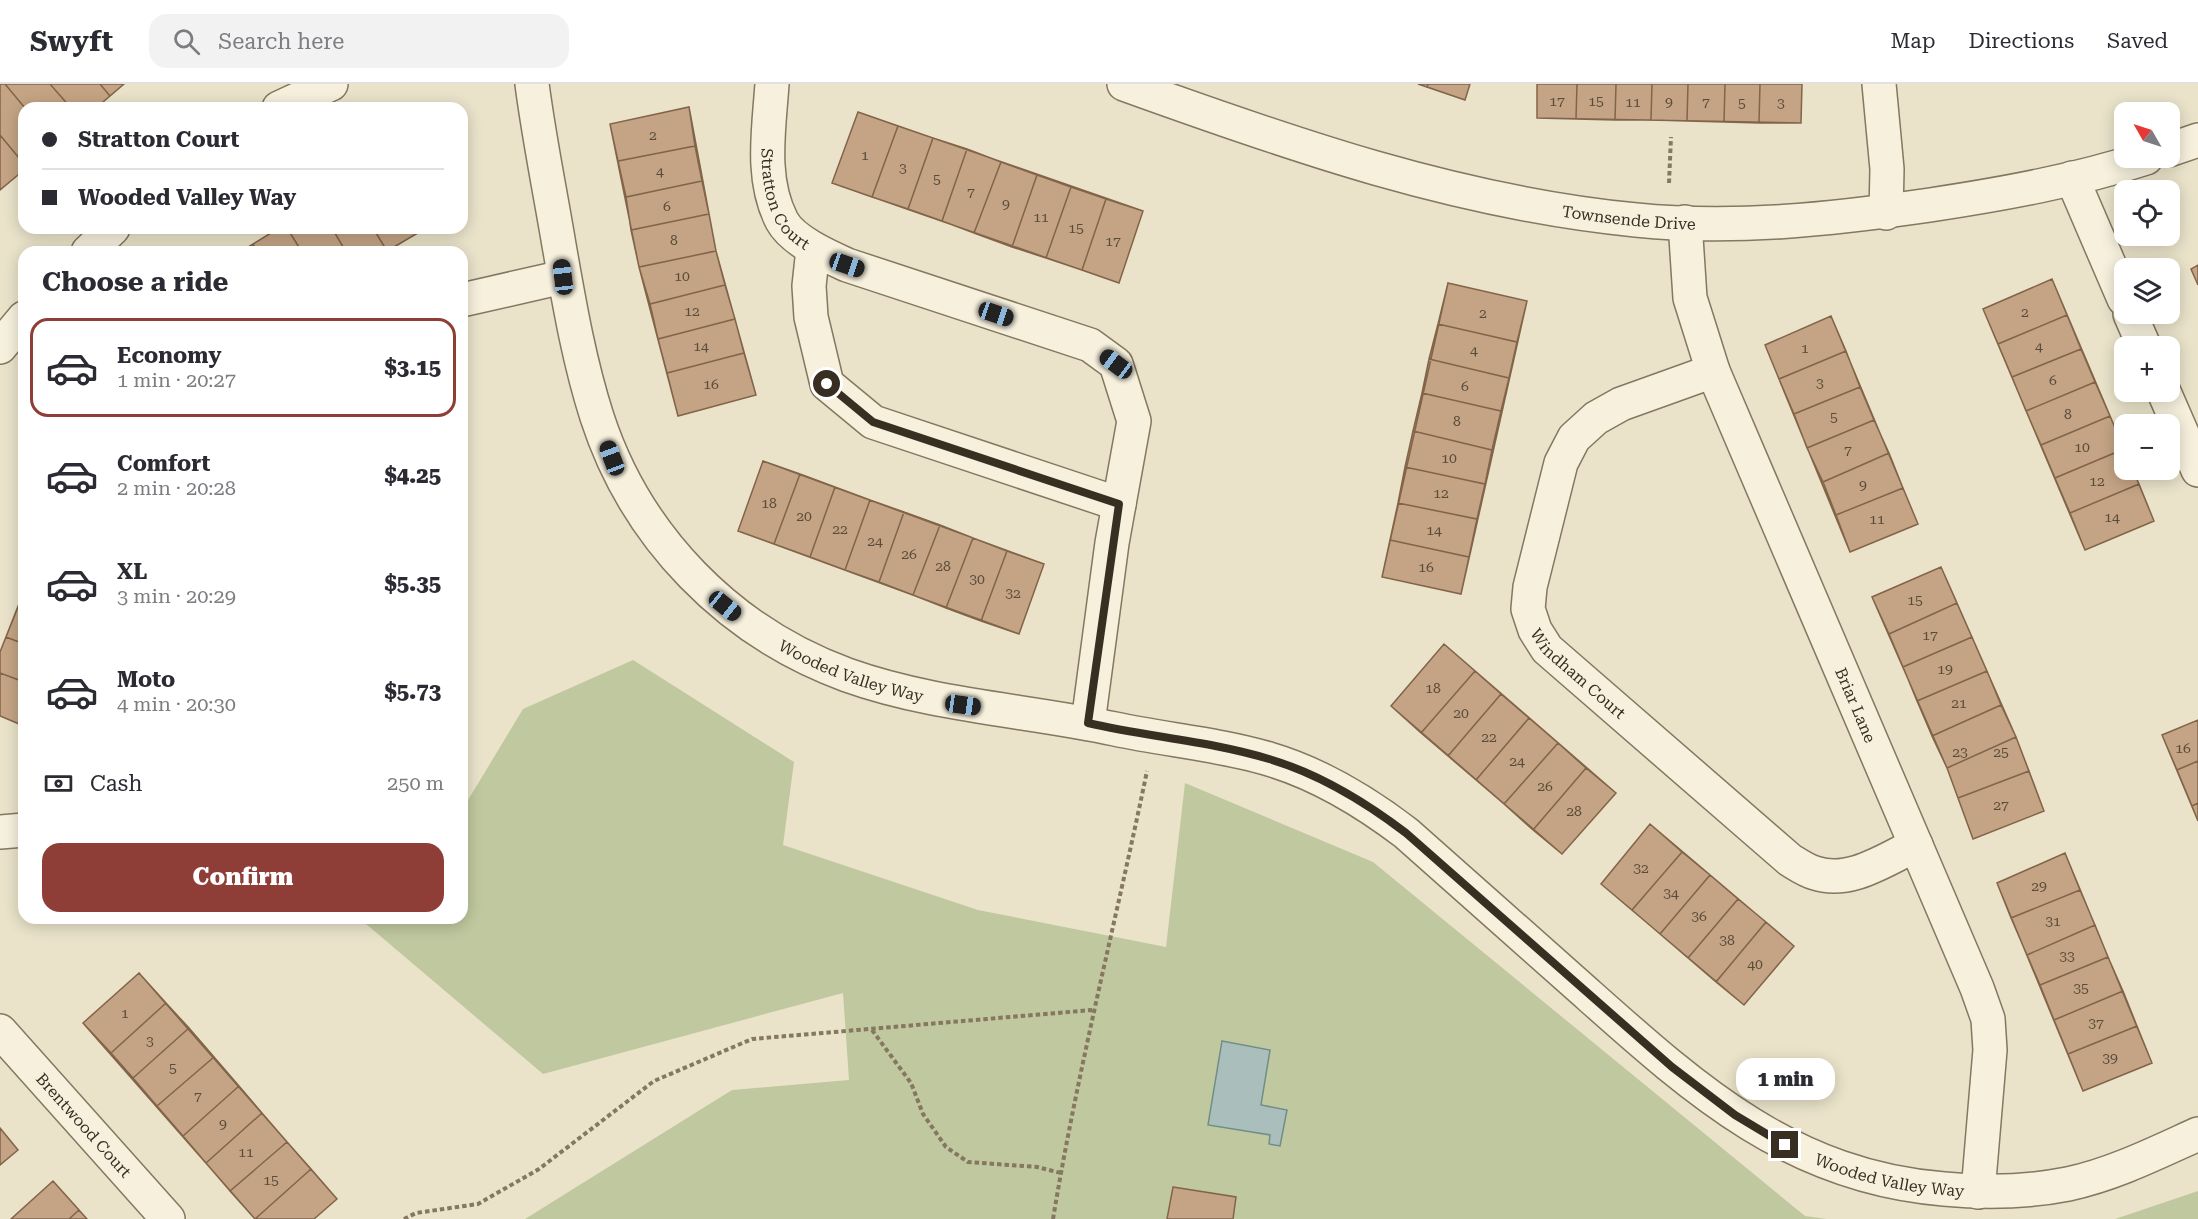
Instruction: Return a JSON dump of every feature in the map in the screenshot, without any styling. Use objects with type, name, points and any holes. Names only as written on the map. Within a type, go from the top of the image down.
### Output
[{"type":"street","points":[[279,99],[331,84]]},
{"type":"street","name":"Wooded Valley Way","points":[[532,84],[540,150],[563,277],[597,417],[612,458],[631,495],[654,531],[710,593],[776,642],[847,675],[886,687],[963,705],[1088,723],[1270,759],[1341,789],[1374,809],[1406,833],[1704,1093],[1768,1136],[1812,1157],[1879,1181],[1978,1192],[2032,1190],[2105,1174],[2198,1134]]},
{"type":"street","name":"Stratton Court","points":[[772,84],[767,176],[783,223],[813,249],[809,286],[811,317],[827,384],[873,422],[1119,504]]},
{"type":"street","name":"Townsende Drive","points":[[1124,84],[1322,154],[1394,175],[1568,210],[1637,220],[1769,223],[1886,213],[1982,197],[2114,166]]},
{"type":"street","points":[[1879,84],[1887,169],[1886,213]]},
{"type":"street","points":[[2180,146],[2198,140]]},
{"type":"street","points":[[2072,178],[2114,276]]},
{"type":"street","name":"Briar Lane","points":[[1685,222],[1690,298],[1713,371],[1989,1019],[1990,1050],[1978,1192]]},
{"type":"street","points":[[94,246],[107,234]]},
{"type":"street","points":[[813,249],[847,265],[1090,345],[1116,364],[1134,421],[1119,504],[1088,723]]},
{"type":"street","points":[[468,299],[563,277]]},
{"type":"street","points":[[0,347],[18,325]]},
{"type":"street","name":"Windham Court","points":[[1713,371],[1622,404],[1596,418],[1574,438],[1561,463],[1530,587],[1528,609],[1534,630],[1547,649],[1790,860],[1815,874],[1837,877],[1858,873],[1916,845]]},
{"type":"street","points":[[2168,402],[2198,471]]},
{"type":"street","points":[[0,832],[18,830]]},
{"type":"street","name":"Brentwood Court","points":[[0,1031],[168,1219]]},
{"type":"path","points":[[1670,183],[1671,137]]},
{"type":"path","points":[[1053,1219],[1092,1010],[1117,916],[1154,736]]},
{"type":"path","points":[[404,1219],[416,1213],[478,1204],[539,1169],[654,1081],[752,1039],[1092,1010]]},
{"type":"path","points":[[872,1030],[911,1083],[922,1114],[946,1147],[968,1162],[1037,1167],[1061,1173]]},
{"type":"green space","points":[[633,660],[794,762],[783,845],[978,910],[1166,947],[1185,783],[1373,862],[1805,1216],[1827,1219],[525,1219],[732,1090],[849,1080],[843,993],[543,1074],[366,924],[468,924],[468,800],[523,709]]},
{"type":"green space","points":[[2198,1191],[2198,1219],[2115,1219]]},
{"type":"shaded area","points":[[1222,1041],[1270,1050],[1261,1105],[1287,1110],[1280,1146],[1269,1144],[1270,1135],[1208,1125]]},
{"type":"building","points":[[0,84],[124,84],[103,102],[18,102],[18,175],[0,190]]},
{"type":"building","points":[[0,84],[5,84],[20,102],[18,102],[18,157],[0,135]]},
{"type":"building","points":[[5,84],[50,84],[66,102],[20,102]]},
{"type":"building","points":[[50,84],[100,84],[110,96],[103,102],[66,102]]},
{"type":"building","points":[[100,84],[124,84],[110,96]]},
{"type":"building","points":[[1418,84],[1470,84],[1465,100]]},
{"type":"building","points":[[1428,84],[1470,84],[1465,100],[1427,87]]},
{"type":"building","points":[[1537,84],[1802,84],[1801,123],[1537,118]]},
{"type":"building","points":[[1537,84],[1577,84],[1576,119],[1537,118]]},
{"type":"building","points":[[1577,84],[1616,84],[1615,120],[1576,119]]},
{"type":"building","points":[[1616,84],[1652,84],[1651,120],[1615,120]]},
{"type":"building","points":[[1652,84],[1688,84],[1687,121],[1651,120]]},
{"type":"building","points":[[1688,84],[1725,84],[1724,122],[1687,121]]},
{"type":"building","points":[[1725,84],[1760,84],[1759,123],[1724,122]]},
{"type":"building","points":[[1760,84],[1802,84],[1801,123],[1759,123]]},
{"type":"building","points":[[689,107],[716,251],[756,395],[678,416],[639,267],[610,124]]},
{"type":"building","points":[[689,107],[695,146],[618,161],[610,124]]},
{"type":"building","points":[[858,112],[1143,211],[1119,283],[832,183]]},
{"type":"building","points":[[858,112],[898,126],[872,197],[832,183]]},
{"type":"building","points":[[898,126],[933,138],[908,209],[872,197]]},
{"type":"building","points":[[0,135],[18,157],[18,175],[0,190]]},
{"type":"building","points":[[933,138],[967,149],[942,221],[908,209]]},
{"type":"building","points":[[695,146],[702,181],[626,197],[618,161]]},
{"type":"building","points":[[967,149],[1001,162],[974,233],[942,221]]},
{"type":"building","points":[[1001,162],[1037,175],[1012,247],[974,233]]},
{"type":"building","points":[[1037,175],[1071,187],[1046,258],[1012,247]]},
{"type":"building","points":[[702,181],[709,214],[631,230],[626,197]]},
{"type":"building","points":[[1071,187],[1106,199],[1082,270],[1046,258]]},
{"type":"building","points":[[1106,199],[1143,211],[1119,283],[1082,270]]},
{"type":"building","points":[[709,214],[716,251],[639,267],[631,230]]},
{"type":"building","points":[[269,234],[416,234],[396,246],[250,246]]},
{"type":"building","points":[[269,234],[291,234],[298,246],[254,246],[253,244]]},
{"type":"building","points":[[291,234],[336,234],[342,246],[298,246]]},
{"type":"building","points":[[336,234],[377,234],[384,246],[342,246]]},
{"type":"building","points":[[377,234],[416,234],[396,246],[384,246]]},
{"type":"building","points":[[716,251],[725,285],[650,304],[639,267]]},
{"type":"building","points":[[2198,265],[2198,285],[2191,269]]},
{"type":"building","points":[[2198,265],[2198,285],[2191,269]]},
{"type":"building","points":[[2052,279],[2114,425],[2114,480],[2137,480],[2154,521],[2085,550],[1983,309]]},
{"type":"building","points":[[2052,279],[2067,315],[1998,344],[1983,309]]},
{"type":"building","points":[[1448,283],[1527,301],[1461,594],[1382,577]]},
{"type":"building","points":[[1448,283],[1527,301],[1517,342],[1438,324]]},
{"type":"building","points":[[725,285],[735,319],[658,339],[650,304]]},
{"type":"building","points":[[2067,315],[2081,349],[2012,377],[1998,344]]},
{"type":"building","points":[[1831,316],[1918,524],[1850,552],[1765,345]]},
{"type":"building","points":[[1831,316],[1846,351],[1779,379],[1765,345]]},
{"type":"building","points":[[735,319],[744,353],[667,373],[658,339]]},
{"type":"building","points":[[1438,324],[1517,342],[1509,378],[1429,359]]},
{"type":"building","points":[[2081,349],[2095,382],[2026,411],[2012,377]]},
{"type":"building","points":[[1846,351],[1860,387],[1794,414],[1779,379]]},
{"type":"building","points":[[744,353],[756,395],[678,416],[667,373]]},
{"type":"building","points":[[1429,359],[1509,378],[1501,411],[1422,393]]},
{"type":"building","points":[[2095,382],[2110,416],[2041,445],[2026,411]]},
{"type":"building","points":[[1860,387],[1874,420],[1807,448],[1794,414]]},
{"type":"building","points":[[1422,393],[1501,411],[1492,450],[1413,431]]},
{"type":"building","points":[[2110,416],[2114,425],[2114,453],[2055,478],[2041,445]]},
{"type":"building","points":[[1874,420],[1889,453],[1823,482],[1807,448]]},
{"type":"building","points":[[1413,431],[1492,450],[1485,484],[1405,467]]},
{"type":"building","points":[[1889,453],[1903,488],[1836,515],[1823,482]]},
{"type":"building","points":[[2114,453],[2114,480],[2137,480],[2139,484],[2070,513],[2055,478]]},
{"type":"building","points":[[763,461],[1044,564],[1019,634],[738,531]]},
{"type":"building","points":[[763,461],[800,474],[774,544],[738,531]]},
{"type":"building","points":[[1405,467],[1485,484],[1477,519],[1398,503]]},
{"type":"building","points":[[800,474],[835,487],[810,557],[774,544]]},
{"type":"building","points":[[2139,484],[2154,521],[2085,550],[2070,513]]},
{"type":"building","points":[[835,487],[870,500],[845,570],[810,557]]},
{"type":"building","points":[[1903,488],[1918,524],[1850,552],[1836,515]]},
{"type":"building","points":[[870,500],[904,512],[879,582],[845,570]]},
{"type":"building","points":[[1398,503],[1477,519],[1469,557],[1390,540]]},
{"type":"building","points":[[904,512],[940,525],[913,595],[879,582]]},
{"type":"building","points":[[940,525],[973,538],[946,608],[913,595]]},
{"type":"building","points":[[973,538],[1007,551],[981,621],[946,608]]},
{"type":"building","points":[[1390,540],[1469,557],[1461,594],[1382,577]]},
{"type":"building","points":[[1007,551],[1044,564],[1019,634],[981,621]]},
{"type":"building","points":[[1941,567],[2016,737],[2044,811],[1973,839],[1947,768],[1872,597]]},
{"type":"building","points":[[1941,567],[1957,603],[1889,634],[1872,597]]},
{"type":"building","points":[[1957,603],[1972,637],[1903,667],[1889,634]]},
{"type":"building","points":[[18,606],[18,724],[0,716],[0,652]]},
{"type":"building","points":[[18,607],[18,642],[6,637]]},
{"type":"building","points":[[6,637],[18,642],[18,680],[0,673],[0,652]]},
{"type":"building","points":[[1972,637],[1987,671],[1917,701],[1903,667]]},
{"type":"building","points":[[1444,644],[1616,793],[1562,854],[1391,706]]},
{"type":"building","points":[[1444,644],[1475,671],[1421,733],[1391,706]]},
{"type":"building","points":[[1475,671],[1501,694],[1448,756],[1421,733]]},
{"type":"building","points":[[1987,671],[2001,705],[1932,736],[1917,701]]},
{"type":"building","points":[[0,673],[18,680],[18,724],[0,716]]},
{"type":"building","points":[[1501,694],[1529,718],[1476,780],[1448,756]]},
{"type":"building","points":[[2001,705],[2016,737],[1947,768],[1932,736]]},
{"type":"building","points":[[1529,718],[1558,743],[1504,804],[1476,780]]},
{"type":"building","points":[[2198,720],[2198,821],[2162,735]]},
{"type":"building","points":[[2198,720],[2198,761],[2177,770],[2162,735]]},
{"type":"building","points":[[2016,737],[2029,771],[1958,798],[1947,768]]},
{"type":"building","points":[[1558,743],[1586,768],[1533,830],[1504,804]]},
{"type":"building","points":[[2198,761],[2198,803],[2192,806],[2177,770]]},
{"type":"building","points":[[1586,768],[1616,793],[1562,854],[1533,830]]},
{"type":"building","points":[[2029,771],[2044,811],[1973,839],[1958,798]]},
{"type":"building","points":[[2198,803],[2198,821],[2192,806]]},
{"type":"building","points":[[1650,824],[1794,946],[1744,1005],[1601,884]]},
{"type":"building","points":[[1650,824],[1682,852],[1632,910],[1601,884]]},
{"type":"building","points":[[1682,852],[1710,875],[1660,934],[1632,910]]},
{"type":"building","points":[[2065,853],[2152,1063],[2083,1091],[1997,883]]},
{"type":"building","points":[[2065,853],[2080,890],[2011,918],[1997,883]]},
{"type":"building","points":[[1710,875],[1738,899],[1688,958],[1660,934]]},
{"type":"building","points":[[2080,890],[2095,925],[2027,955],[2011,918]]},
{"type":"building","points":[[1738,899],[1766,922],[1716,982],[1688,958]]},
{"type":"building","points":[[1766,922],[1794,946],[1744,1005],[1716,982]]},
{"type":"building","points":[[2095,925],[2108,957],[2040,985],[2027,955]]},
{"type":"building","points":[[2108,957],[2123,991],[2054,1020],[2040,985]]},
{"type":"building","points":[[139,973],[337,1199],[314,1219],[255,1219],[83,1023]]},
{"type":"building","points":[[139,973],[166,1003],[111,1053],[83,1023]]},
{"type":"building","points":[[2123,991],[2137,1026],[2068,1054],[2054,1020]]},
{"type":"building","points":[[166,1003],[189,1028],[133,1078],[111,1053]]},
{"type":"building","points":[[2137,1026],[2152,1063],[2083,1091],[2068,1054]]},
{"type":"building","points":[[189,1028],[214,1057],[157,1106],[133,1078]]},
{"type":"building","points":[[214,1057],[239,1086],[183,1136],[157,1106]]},
{"type":"building","points":[[239,1086],[262,1113],[206,1163],[183,1136]]},
{"type":"building","points":[[262,1113],[287,1142],[230,1191],[206,1163]]},
{"type":"building","points":[[0,1128],[18,1150],[0,1165]]},
{"type":"building","points":[[0,1128],[18,1150],[0,1165]]},
{"type":"building","points":[[287,1142],[311,1169],[255,1219],[230,1191]]},
{"type":"building","points":[[311,1169],[337,1199],[314,1219],[255,1219]]},
{"type":"building","points":[[53,1181],[87,1219],[11,1219]]},
{"type":"building","points":[[53,1181],[79,1210],[69,1219],[11,1219]]},
{"type":"building","points":[[1173,1187],[1236,1197],[1233,1219],[1167,1219]]},
{"type":"building","points":[[79,1210],[87,1219],[69,1219]]},
{"type":"route","points":[[827,384],[873,422],[1084,495],[1119,504],[1094,664],[1088,723],[1270,759],[1308,773],[1341,789],[1374,809],[1406,833],[1612,1016],[1704,1093],[1785,1145]]}]
